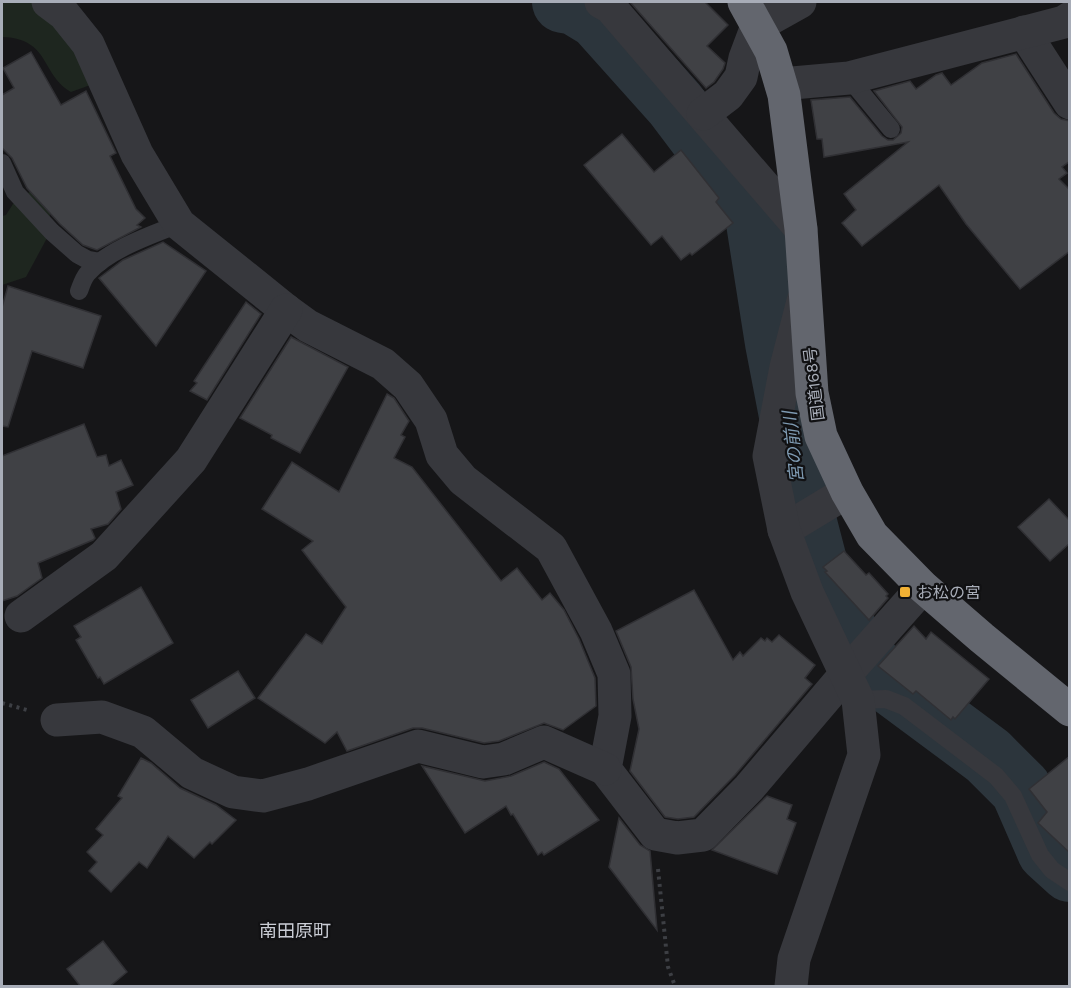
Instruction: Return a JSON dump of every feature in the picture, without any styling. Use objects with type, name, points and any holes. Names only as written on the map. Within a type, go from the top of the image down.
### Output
[{"type":"highway","name":"国道168号","points":[[751,14],[771,51],[784,95],[801,229],[812,393],[821,436],[847,492],[872,535],[923,587],[982,638],[1066,700]]},
{"type":"street","points":[[48,2],[64,14],[88,44],[137,154],[179,224],[309,326],[383,364],[408,386],[431,420],[442,454],[463,480],[551,548],[596,631],[614,674],[615,716],[606,769]]},
{"type":"street","points":[[601,2],[610,7],[801,229]]},
{"type":"street","points":[[703,114],[728,95],[741,77],[746,58],[751,14],[800,2]]},
{"type":"street","points":[[781,84],[849,78],[1064,22],[1070,18]]},
{"type":"street","points":[[1024,32],[1070,103]]},
{"type":"street","points":[[791,987],[794,959],[864,755],[852,688],[807,592],[784,530],[769,456],[786,367],[806,288]]},
{"type":"street","points":[[21,616],[104,556],[191,460],[286,310]]},
{"type":"street","points":[[784,530],[847,492]]},
{"type":"street","points":[[57,720],[102,717],[143,732],[192,773],[233,792],[263,796],[308,784],[418,746],[483,762],[504,759],[544,742],[606,769],[655,834],[677,838],[703,835],[852,688],[923,587]]},
{"type":"lane","points":[[849,78],[891,129]]},
{"type":"lane","points":[[2,164],[15,192],[52,232],[77,254],[88,260],[100,262]]},
{"type":"lane","points":[[79,291],[86,275],[100,262],[145,238],[179,224]]},
{"type":"lane","points":[[852,688],[904,706],[996,776],[1013,796],[1040,855],[1052,870],[1070,882]]},
{"type":"path","points":[[655,834],[668,967],[675,987]]},
{"type":"shaded area","points":[[2,2],[40,2],[96,83],[71,92],[61,85],[37,50],[18,39],[2,37]]},
{"type":"shaded area","points":[[35,188],[64,204],[50,214],[47,238],[26,277],[2,285],[2,216],[6,215],[13,204]]},
{"type":"building","points":[[630,2],[705,2],[728,25],[707,46],[725,63],[714,82],[706,88]]},
{"type":"building","points":[[31,52],[61,105],[86,91],[116,153],[110,156],[136,209],[145,218],[137,225],[141,227],[97,250],[83,245],[60,224],[27,188],[12,158],[2,148],[2,95],[14,88],[3,68]]},
{"type":"building","points":[[1016,54],[1054,113],[1061,119],[1070,121],[1070,161],[1062,167],[1067,173],[1059,179],[1070,190],[1070,251],[1020,289],[966,224],[939,185],[862,246],[842,223],[856,210],[844,194],[908,142],[824,157],[822,139],[817,139],[811,100],[850,97],[882,136],[893,140],[901,133],[902,127],[874,91],[910,81],[916,89],[942,73],[951,85],[982,63]]},
{"type":"building","points":[[622,134],[654,172],[681,150],[719,198],[716,202],[733,223],[692,255],[690,253],[681,260],[662,236],[651,245],[584,165]]},
{"type":"building","points":[[163,242],[206,271],[156,346],[99,278],[123,260]]},
{"type":"building","points":[[8,286],[101,316],[83,368],[32,351],[8,427],[2,426],[2,307]]},
{"type":"building","points":[[246,302],[261,314],[207,400],[190,391],[197,383],[194,381]]},
{"type":"building","points":[[291,337],[348,367],[300,453],[240,418]]},
{"type":"building","points":[[387,394],[394,398],[409,421],[401,435],[405,437],[394,458],[412,467],[501,581],[517,568],[542,600],[550,593],[564,610],[595,678],[596,706],[563,730],[544,723],[499,741],[484,743],[422,728],[413,728],[347,751],[337,732],[325,743],[258,698],[306,634],[322,644],[346,607],[302,550],[313,541],[262,509],[292,462],[339,492]]},
{"type":"building","points":[[84,424],[97,457],[106,455],[109,466],[121,460],[133,485],[116,492],[121,509],[108,524],[91,529],[95,538],[93,540],[38,563],[42,578],[17,596],[2,601],[2,456]]},
{"type":"building","points":[[1049,499],[1070,521],[1070,543],[1050,561],[1018,527]]},
{"type":"building","points":[[844,551],[888,594],[886,596],[888,598],[869,620],[823,567]]},
{"type":"building","points":[[141,587],[173,643],[104,684],[100,677],[98,678],[76,640],[81,637],[74,626]]},
{"type":"building","points":[[694,590],[733,660],[740,652],[743,656],[761,638],[765,641],[767,638],[772,642],[779,635],[815,665],[805,678],[812,684],[735,775],[694,817],[678,819],[665,817],[630,771],[639,729],[633,699],[631,667],[616,631]]},
{"type":"building","points":[[914,626],[926,639],[931,632],[989,679],[955,719],[953,717],[951,720],[916,691],[913,694],[878,666]]},
{"type":"building","points":[[238,671],[255,698],[208,728],[191,700]]},
{"type":"building","points":[[1070,756],[1070,853],[1038,823],[1047,812],[1029,789]]},
{"type":"building","points":[[141,758],[151,763],[180,788],[216,805],[236,820],[194,858],[168,836],[147,868],[139,862],[111,892],[89,871],[97,862],[87,852],[103,835],[96,829],[122,798],[118,796]]},
{"type":"building","points":[[544,762],[559,769],[599,820],[544,855],[542,852],[538,855],[506,806],[465,833],[422,766],[485,781],[511,776]]},
{"type":"building","points":[[767,796],[792,805],[787,819],[796,823],[777,874],[712,850]]},
{"type":"building","points":[[619,818],[640,845],[650,851],[657,930],[609,867]]},
{"type":"building","points":[[103,941],[127,972],[109,987],[81,987],[67,969]]},
{"type":"waterway","name":"宮の前川","points":[[563,2],[575,4],[598,18],[675,104],[755,210],[776,343],[797,452],[798,492],[824,592],[856,647],[879,675],[988,756],[1021,789],[1048,851],[1070,871]]},
{"type":"place","name":"お松の宮","points":[[905,592]]},
{"type":"district","name":"南田原町","points":[[295,930]]}]
